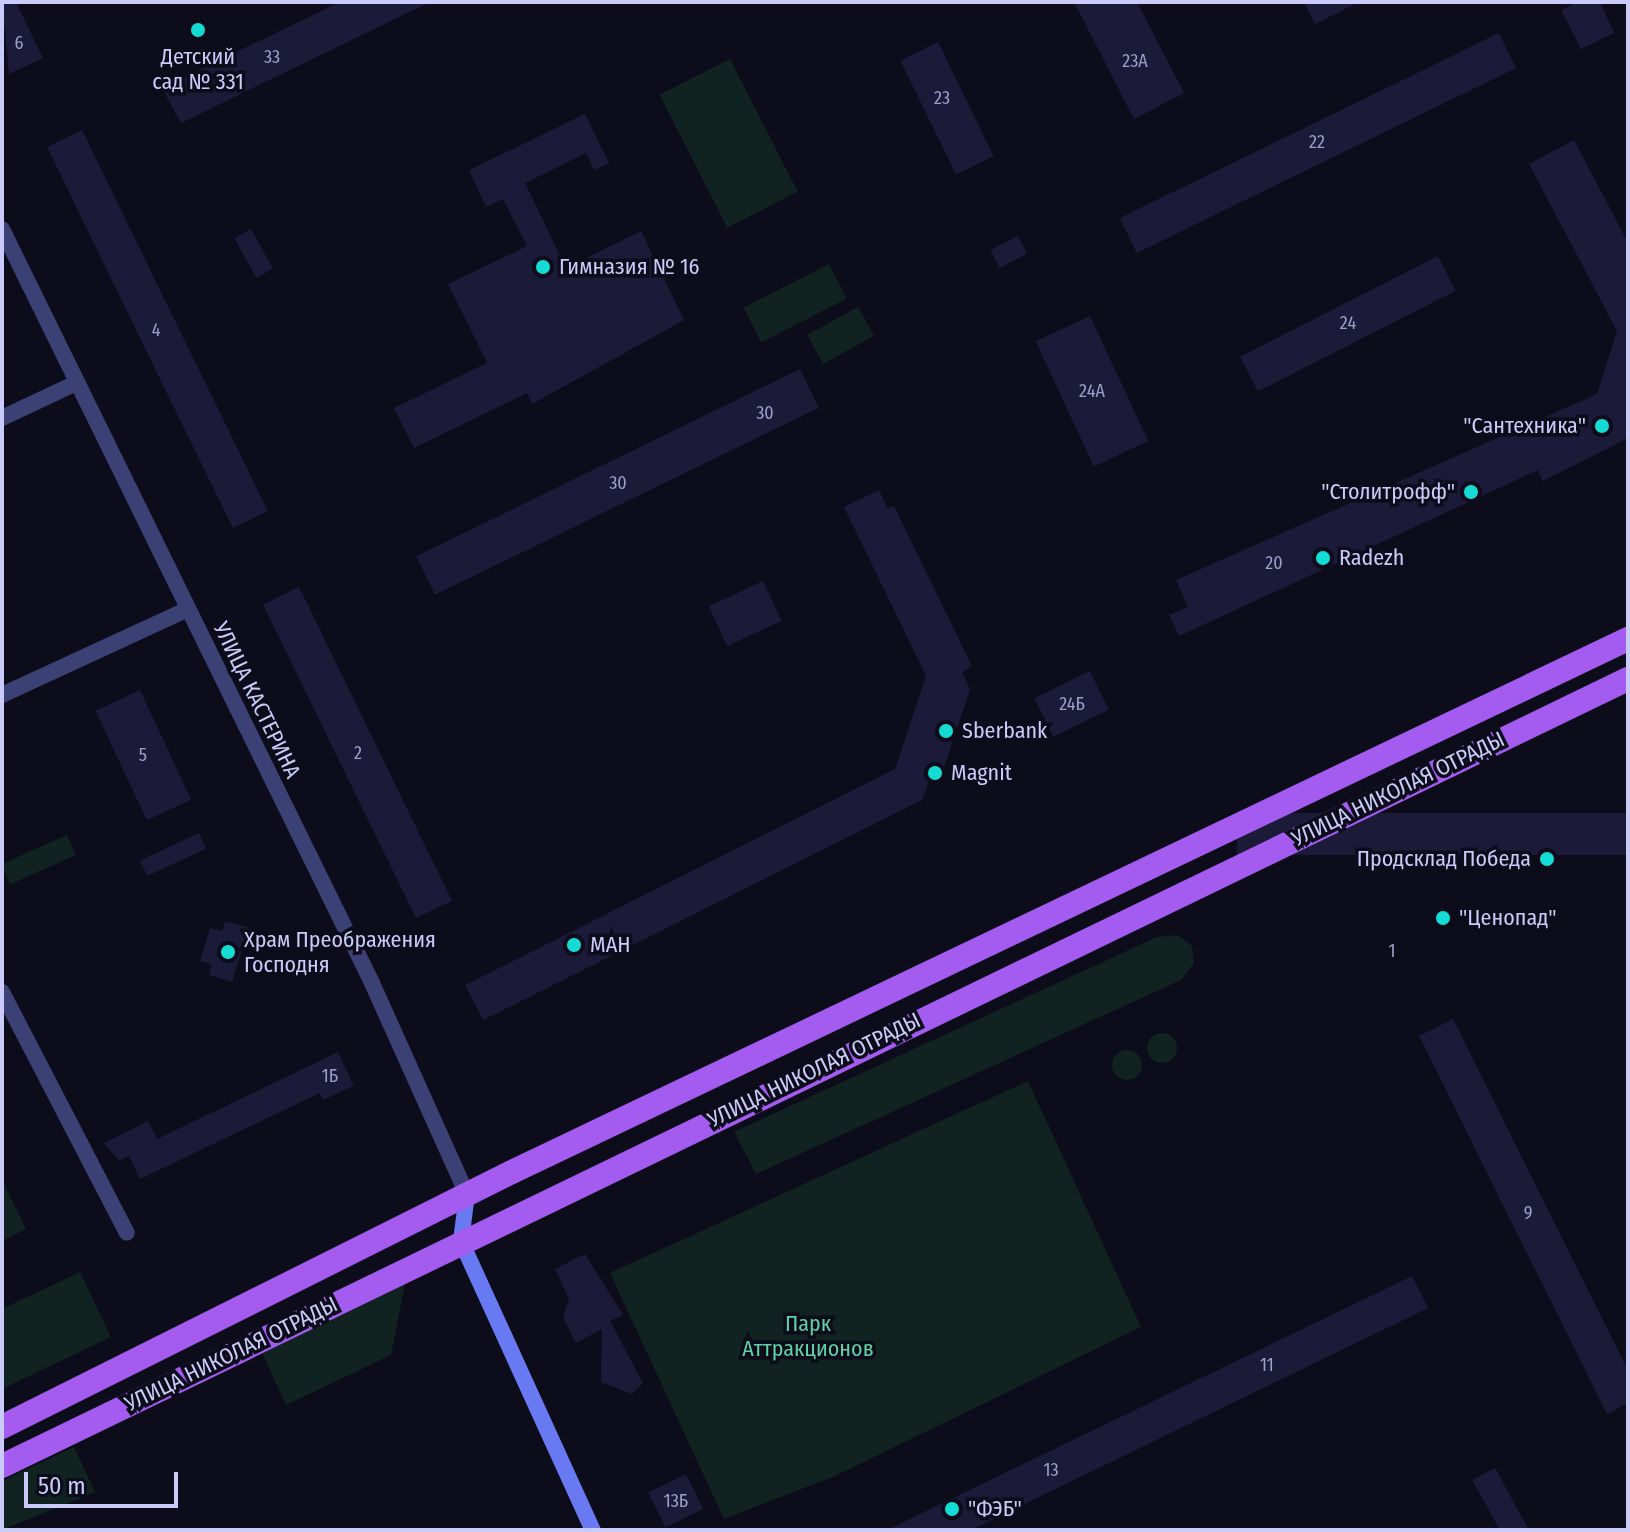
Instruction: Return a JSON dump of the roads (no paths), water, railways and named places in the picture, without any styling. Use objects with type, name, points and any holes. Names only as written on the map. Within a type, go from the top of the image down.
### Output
[{"type":"main road","name":"УЛИЦА НИКОЛАЯ ОТРАДЫ","points":[[2,1427],[467,1194],[1628,639]]},
{"type":"main road","name":"УЛИЦА НИКОЛАЯ ОТРАДЫ","points":[[2,1466],[461,1241],[1628,679]]},
{"type":"street","name":"УЛИЦА КАСТЕРИНА","points":[[2,229],[372,983],[467,1194]]},
{"type":"street","points":[[2,418],[76,383]]},
{"type":"street","points":[[2,695],[188,609]]},
{"type":"street","points":[[2,992],[127,1233]]},
{"type":"street","points":[[467,1194],[461,1241],[593,1530]]},
{"type":"place","name":"Детский сад № 331","points":[[198,30]]},
{"type":"place","name":"Гимназия № 16","points":[[543,267]]},
{"type":"place","name":"\"Сантехника\"","points":[[1602,426]]},
{"type":"place","name":"\"Столитрофф\"","points":[[1471,492]]},
{"type":"place","name":"Radezh","points":[[1323,558]]},
{"type":"place","name":"Sberbank","points":[[946,731]]},
{"type":"place","name":"Magnit","points":[[935,773]]},
{"type":"place","name":"Продсклад Победа","points":[[1547,859]]},
{"type":"place","name":"\"Ценопад\"","points":[[1443,918]]},
{"type":"place","name":"МАН","points":[[574,945]]},
{"type":"place","name":"Храм Преображения Господня","points":[[228,952]]},
{"type":"place","name":"\"ФЭБ\"","points":[[952,1509]]},
{"type":"park label","name":"Парк Аттракционов","points":[[808,1336]]}]
